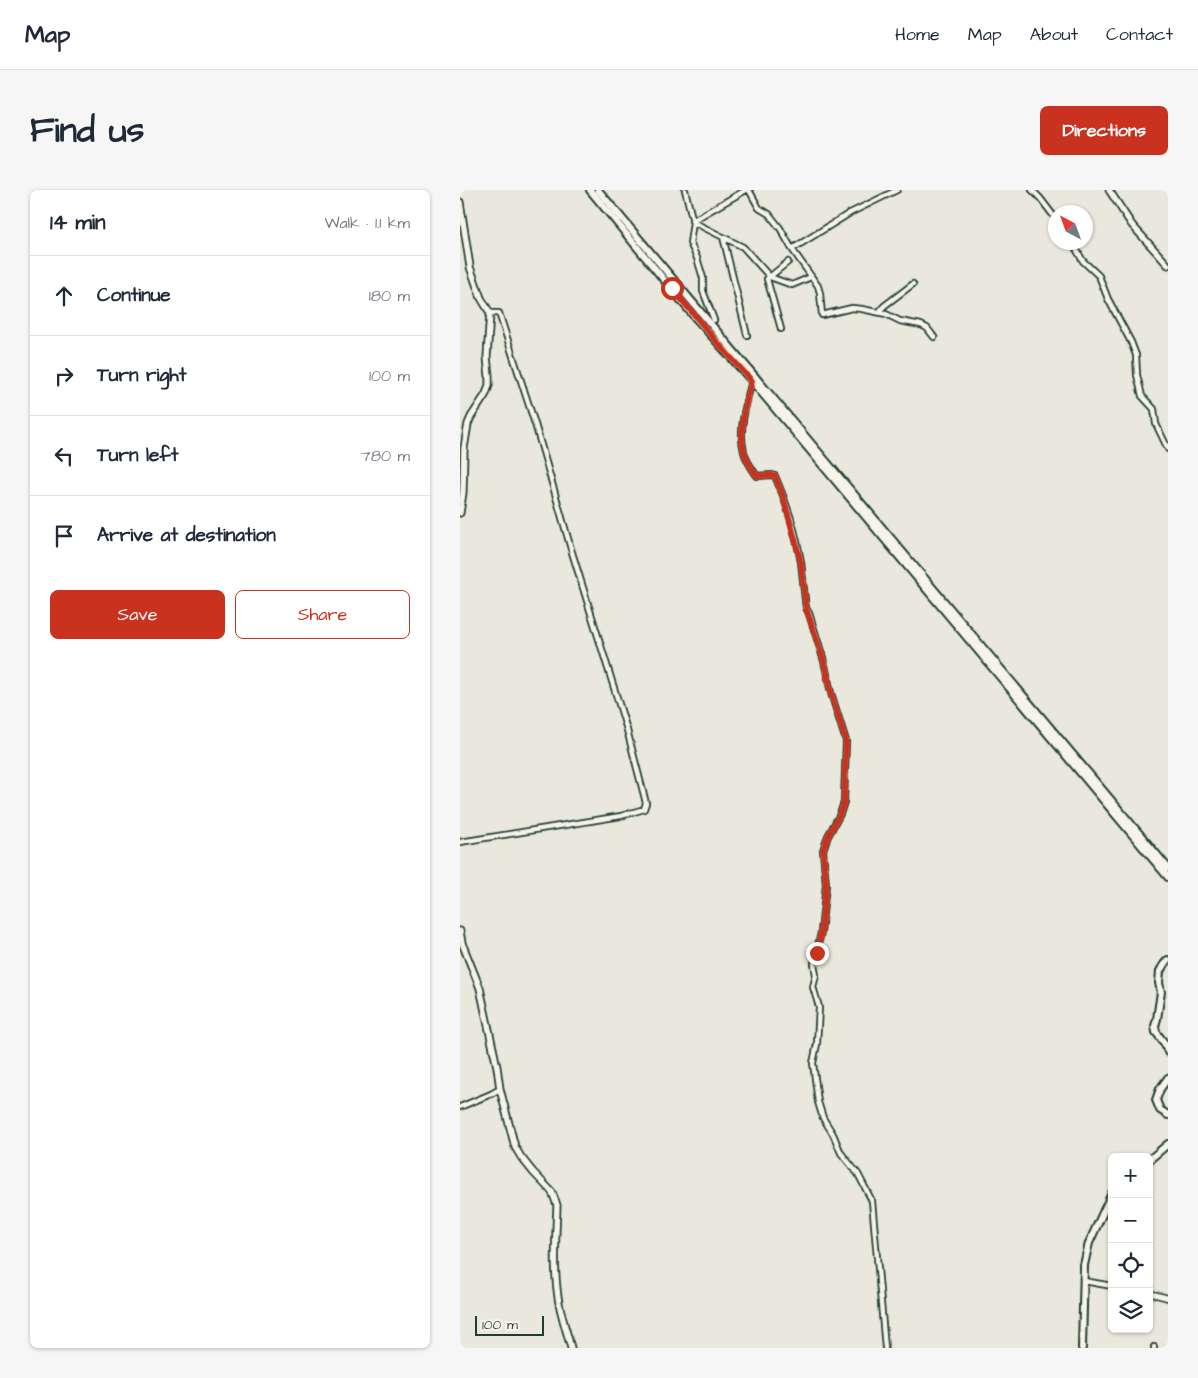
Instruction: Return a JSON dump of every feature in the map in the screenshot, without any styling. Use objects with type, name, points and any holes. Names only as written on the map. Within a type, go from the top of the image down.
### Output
[{"type":"main road","points":[[590,190],[694,316],[752,381],[1168,877]]},
{"type":"main road","points":[[598,190],[1168,868]]},
{"type":"main road","points":[[1168,960],[1160,971],[1159,983],[1161,992],[1155,1026],[1156,1032],[1165,1044],[1168,1052]]},
{"type":"main road","points":[[1168,1078],[1157,1094],[1156,1100],[1160,1110],[1168,1115]]},
{"type":"main road","points":[[1153,1157],[1168,1144]]},
{"type":"main road","points":[[1082,1348],[1084,1266],[1089,1243],[1109,1198]]},
{"type":"street","points":[[685,190],[693,221],[690,243],[697,258],[703,278],[703,291],[714,320]]},
{"type":"street","points":[[693,221],[747,190],[759,208],[769,214],[780,228],[818,286],[822,315],[852,308],[879,312],[900,321],[921,325],[927,328],[934,337]]},
{"type":"street","points":[[792,249],[850,214],[897,190]]},
{"type":"street","points":[[1032,190],[1048,208]]},
{"type":"street","points":[[1104,190],[1116,201]]},
{"type":"street","points":[[1109,190],[1132,225],[1168,263]]},
{"type":"street","points":[[460,202],[470,267],[490,314],[486,357],[489,376],[488,385],[486,394],[468,424],[464,448],[463,492],[460,513]]},
{"type":"street","points":[[693,221],[743,247],[770,277],[792,285],[811,277]]},
{"type":"street","points":[[723,237],[747,335]]},
{"type":"street","points":[[1077,250],[1083,261],[1099,276],[1108,299],[1131,342],[1136,356],[1136,375],[1142,396],[1154,409],[1156,424],[1168,449]]},
{"type":"street","points":[[781,329],[768,281],[770,277],[788,262]]},
{"type":"street","points":[[879,312],[913,284]]},
{"type":"street","points":[[460,842],[622,816],[644,809],[646,803],[627,730],[571,549],[535,424],[499,313],[490,314]]},
{"type":"street","points":[[752,381],[743,423],[742,438],[744,452],[757,476],[775,476],[783,496],[801,563],[806,608],[824,661],[831,693],[846,741],[844,802],[823,850],[826,885],[821,932],[814,964],[816,975],[813,987],[819,1008],[817,1044],[812,1062],[818,1102],[823,1118],[834,1134],[841,1152],[858,1174],[872,1201],[885,1348]]},
{"type":"street","points":[[460,931],[462,943],[480,988],[500,1089],[515,1147],[526,1164],[556,1198],[554,1262],[559,1303],[571,1348]]},
{"type":"street","points":[[460,1107],[500,1089]]},
{"type":"street","points":[[1084,1281],[1108,1285]]},
{"type":"street","points":[[1153,1294],[1168,1298]]},
{"type":"route","points":[[672,288],[694,316],[752,381],[743,423],[742,438],[744,452],[757,476],[775,476],[783,496],[801,563],[806,608],[824,661],[831,693],[846,741],[844,802],[823,850],[826,885],[817,953]]}]
